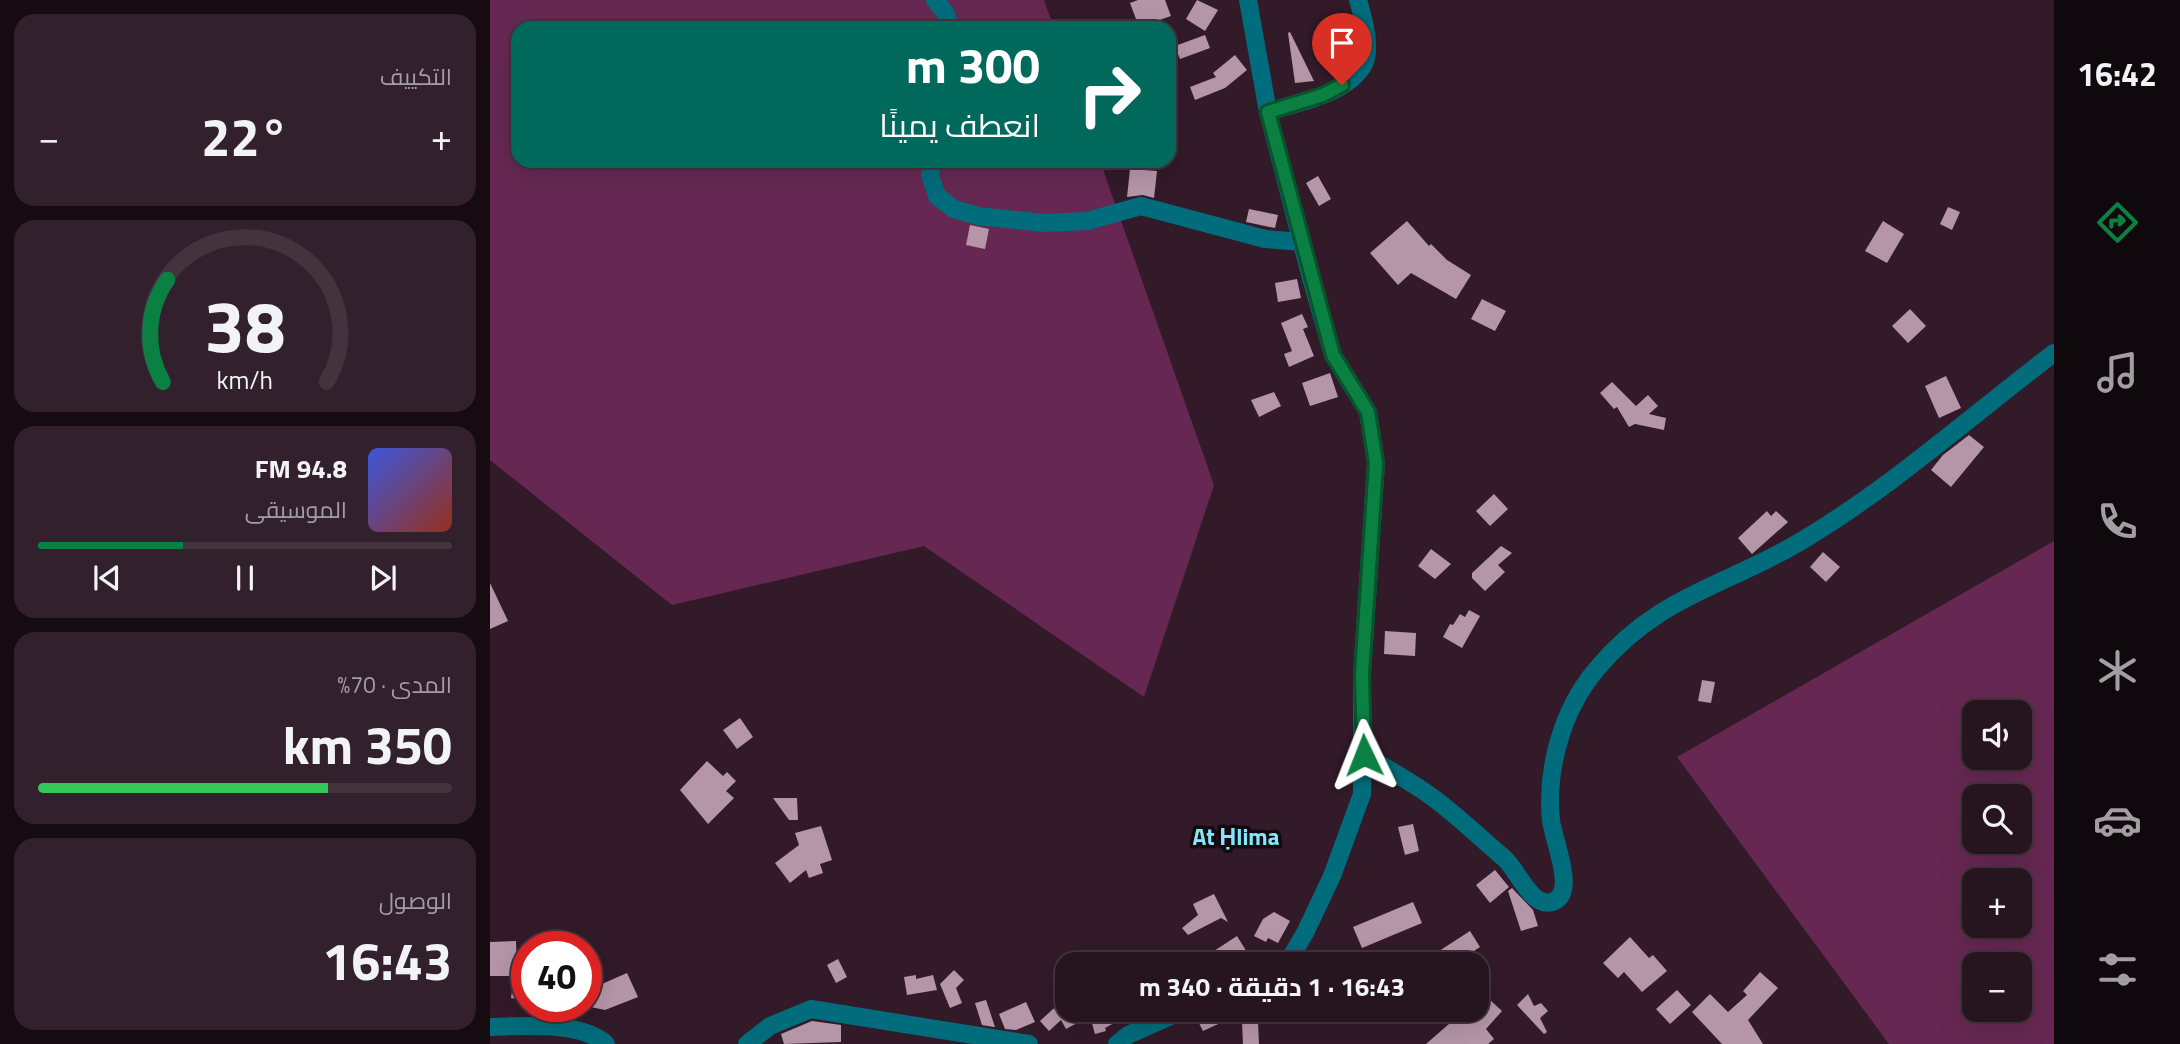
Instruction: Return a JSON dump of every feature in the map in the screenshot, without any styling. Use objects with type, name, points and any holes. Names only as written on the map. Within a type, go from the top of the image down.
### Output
[{"type":"street","points":[[935,0],[946,14],[948,21]]},
{"type":"street","points":[[1248,0],[1268,112],[1333,355],[1368,412],[1376,463],[1362,674],[1362,794],[1332,876],[1294,952]]},
{"type":"street","points":[[1268,112],[1323,95],[1342,85],[1364,64],[1366,46],[1358,0]]},
{"type":"street","points":[[931,168],[930,175],[937,196],[954,209],[978,216],[1044,223],[1087,221],[1141,206],[1265,239],[1302,242]]},
{"type":"street","points":[[1364,755],[1432,797],[1509,863],[1534,898],[1546,903],[1555,901],[1562,896],[1566,883],[1553,836],[1549,797],[1553,758],[1567,721],[1593,674],[1620,643],[1674,603],[1802,541],[1895,479],[2054,353]]},
{"type":"street","points":[[747,1044],[770,1027],[811,1009],[1029,1044]]},
{"type":"street","points":[[1116,1044],[1128,1035],[1157,1022]]},
{"type":"street","points":[[490,1027],[541,1026],[596,1035],[606,1044]]},
{"type":"shaded area","points":[[490,0],[1044,0],[1052,21],[511,21],[511,168],[1102,168],[1214,485],[1144,697],[924,546],[672,605],[490,460]]},
{"type":"shaded area","points":[[2054,541],[2054,1044],[1889,1044],[1677,757]]},
{"type":"building","points":[[1138,0],[1165,0],[1171,16],[1156,21],[1137,21],[1130,3]]},
{"type":"building","points":[[1197,0],[1218,10],[1205,31],[1186,19]]},
{"type":"building","points":[[1290,32],[1314,81],[1295,83]]},
{"type":"building","points":[[1205,35],[1210,48],[1180,59],[1176,46]]},
{"type":"building","points":[[1235,55],[1247,70],[1225,88],[1195,100],[1190,87],[1216,77],[1213,73]]},
{"type":"building","points":[[1130,169],[1157,171],[1154,198],[1143,195],[1127,197]]},
{"type":"building","points":[[1318,176],[1331,199],[1319,206],[1306,183]]},
{"type":"building","points":[[1948,207],[1960,212],[1952,230],[1940,224]]},
{"type":"building","points":[[1249,209],[1278,215],[1275,228],[1246,222]]},
{"type":"building","points":[[1407,221],[1429,246],[1431,244],[1447,260],[1471,275],[1456,299],[1411,273],[1398,285],[1370,253]]},
{"type":"building","points":[[1883,221],[1904,234],[1887,263],[1865,251]]},
{"type":"building","points":[[970,225],[989,229],[985,249],[966,245]]},
{"type":"building","points":[[1297,279],[1301,298],[1278,302],[1275,283]]},
{"type":"building","points":[[1482,299],[1506,311],[1495,331],[1471,319]]},
{"type":"building","points":[[1910,309],[1926,326],[1908,343],[1892,326]]},
{"type":"building","points":[[1302,314],[1308,327],[1303,329],[1314,356],[1289,367],[1284,354],[1292,351],[1281,323]]},
{"type":"building","points":[[1330,373],[1338,397],[1310,406],[1302,383]]},
{"type":"building","points":[[1946,376],[1961,408],[1939,418],[1925,386]]},
{"type":"building","points":[[1612,382],[1636,406],[1648,395],[1658,406],[1649,414],[1666,418],[1664,430],[1635,424],[1629,427],[1617,407],[1614,409],[1600,393]]},
{"type":"building","points":[[1274,392],[1281,406],[1259,417],[1251,400]]},
{"type":"building","points":[[1969,435],[1984,447],[1951,487],[1931,470],[1943,455]]},
{"type":"building","points":[[1494,494],[1508,509],[1490,526],[1476,511]]},
{"type":"building","points":[[1767,511],[1771,516],[1776,511],[1788,522],[1752,554],[1738,538]]},
{"type":"building","points":[[1501,546],[1512,553],[1498,565],[1505,572],[1485,591],[1472,578],[1472,573]]},
{"type":"building","points":[[1431,549],[1451,564],[1435,579],[1418,566]]},
{"type":"building","points":[[1823,552],[1840,567],[1826,582],[1810,567]]},
{"type":"building","points":[[490,583],[508,621],[490,629]]},
{"type":"building","points":[[1469,610],[1480,616],[1462,648],[1443,637],[1450,624],[1453,625],[1460,614],[1465,617]]},
{"type":"building","points":[[1385,631],[1416,633],[1415,656],[1384,654]]},
{"type":"building","points":[[1702,680],[1715,682],[1711,703],[1698,701]]},
{"type":"building","points":[[740,718],[753,737],[737,749],[723,730]]},
{"type":"building","points":[[707,761],[723,776],[727,772],[736,781],[726,791],[734,798],[708,824],[680,790]]},
{"type":"building","points":[[773,798],[797,798],[798,820],[789,820]]},
{"type":"building","points":[[1413,824],[1419,851],[1405,855],[1398,827]]},
{"type":"building","points":[[821,826],[832,860],[820,864],[823,873],[809,878],[806,870],[790,883],[775,863],[799,845],[795,833]]},
{"type":"building","points":[[1495,870],[1509,887],[1490,903],[1476,885]]},
{"type":"building","points":[[1512,888],[1533,910],[1538,926],[1521,931],[1508,891]]},
{"type":"building","points":[[1214,894],[1228,922],[1221,918],[1188,935],[1182,928],[1198,915],[1193,904]]},
{"type":"building","points":[[1413,902],[1422,923],[1362,948],[1353,927]]},
{"type":"building","points":[[1274,912],[1290,921],[1278,943],[1268,938],[1266,942],[1254,936],[1263,919]]},
{"type":"building","points":[[1470,931],[1480,947],[1472,952],[1438,952]]},
{"type":"building","points":[[1237,936],[1247,952],[1212,952]]},
{"type":"building","points":[[1630,937],[1649,958],[1653,955],[1667,971],[1642,992],[1624,972],[1618,978],[1603,963]]},
{"type":"building","points":[[511,941],[511,976],[490,976],[490,942]]},
{"type":"building","points":[[838,959],[847,977],[836,983],[827,965]]},
{"type":"building","points":[[954,970],[964,980],[956,988],[962,1003],[950,1008],[940,984]]},
{"type":"building","points":[[1760,972],[1778,988],[1748,1020],[1763,1044],[1722,1044],[1692,1012],[1710,994],[1728,1012],[1747,995],[1743,991]]},
{"type":"building","points":[[627,973],[638,997],[602,1009],[602,984]]},
{"type":"building","points":[[916,975],[916,979],[933,975],[937,990],[907,995],[904,977]]},
{"type":"building","points":[[1677,990],[1691,1005],[1670,1024],[1656,1009]]},
{"type":"building","points":[[1528,994],[1534,1006],[1541,1003],[1548,1011],[1540,1018],[1547,1032],[1544,1034],[1517,1005]]},
{"type":"building","points":[[1489,999],[1502,1011],[1486,1029],[1494,1039],[1488,1044],[1426,1044],[1451,1022],[1489,1022]]},
{"type":"building","points":[[986,1000],[995,1027],[982,1025],[975,1003]]},
{"type":"building","points":[[1026,1002],[1035,1022],[1016,1030],[1005,1029],[999,1014]]},
{"type":"building","points":[[1055,1008],[1055,1022],[1059,1022],[1049,1031],[1040,1021]]},
{"type":"building","points":[[812,1021],[841,1025],[841,1042],[784,1044],[781,1034]]},
{"type":"building","points":[[1062,1022],[1079,1022],[1066,1029]]},
{"type":"building","points":[[1092,1022],[1116,1022],[1105,1028],[1106,1031],[1095,1034]]},
{"type":"building","points":[[1198,1022],[1223,1022],[1203,1031]]},
{"type":"building","points":[[1242,1022],[1258,1022],[1259,1044],[1243,1044]]},
{"type":"district","name":"At Ḥlima","points":[[1236,837]]},
{"type":"route","points":[[1342,85],[1323,95],[1268,112],[1333,355],[1368,412],[1372,433],[1376,463],[1362,674],[1364,755]]}]
